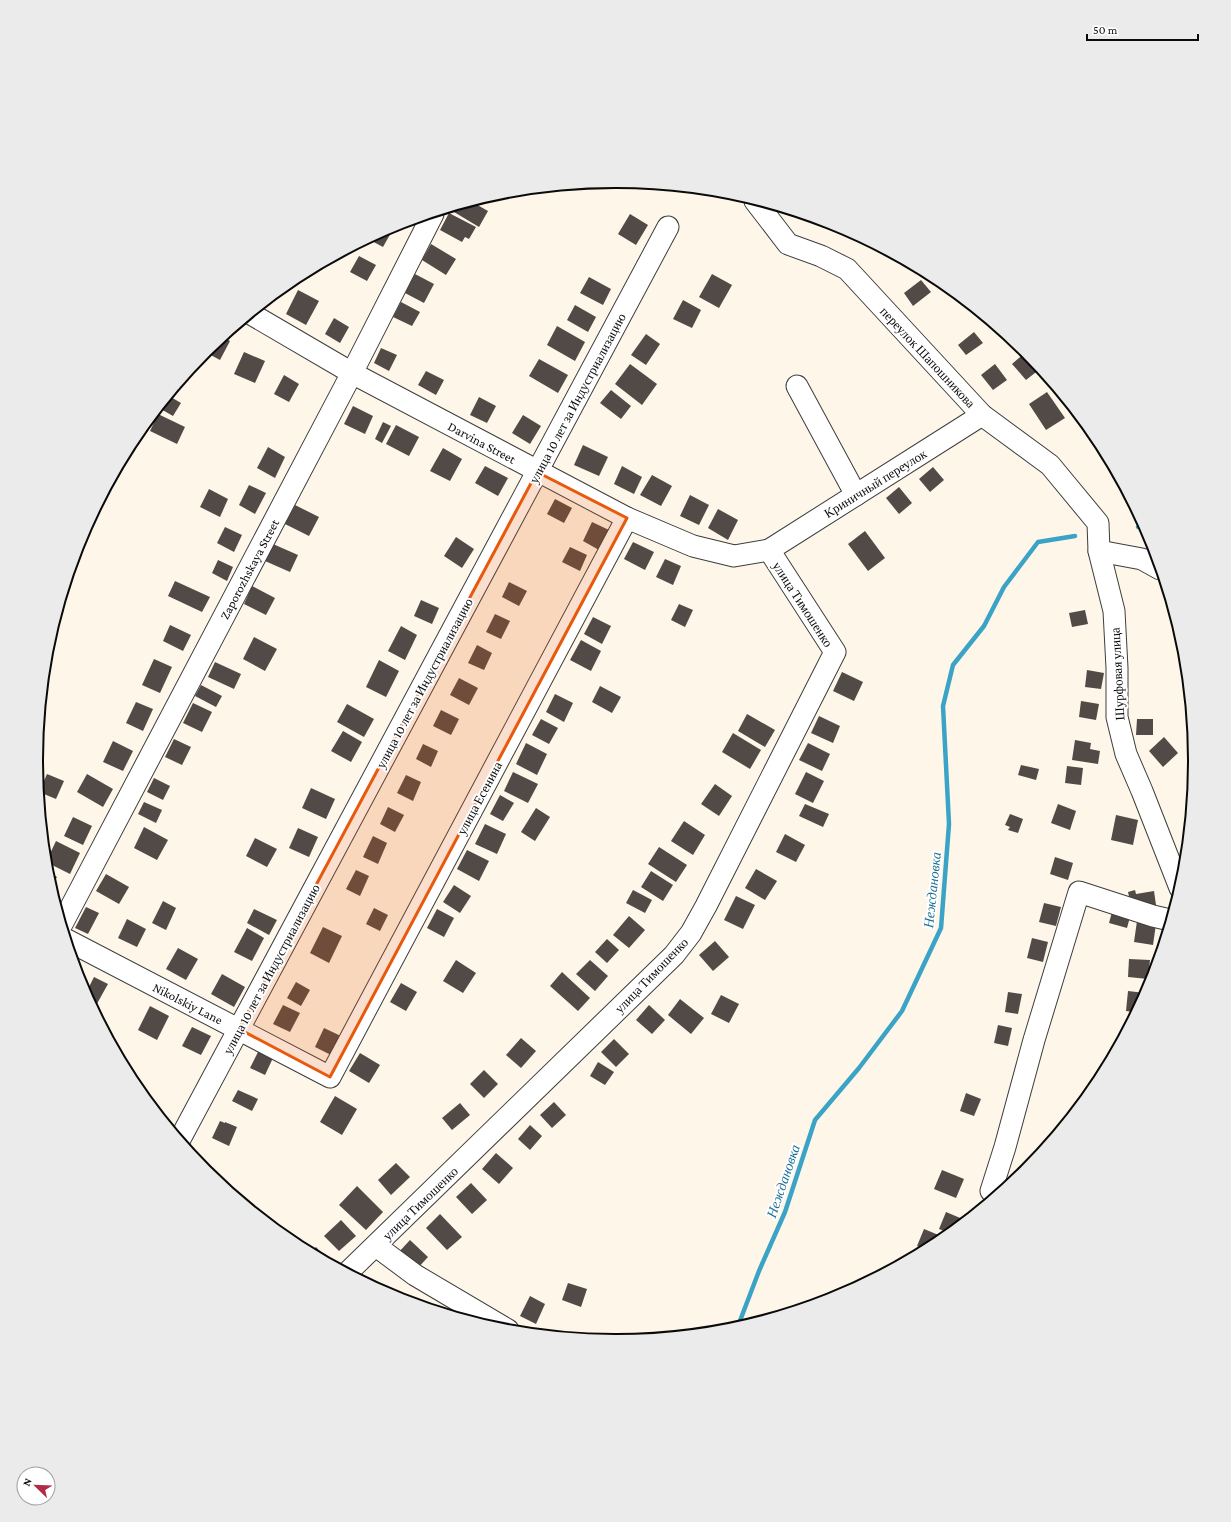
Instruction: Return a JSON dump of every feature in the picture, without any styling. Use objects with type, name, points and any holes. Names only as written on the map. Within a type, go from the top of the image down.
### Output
[{"type":"street","name":"переулок Шапошникова","points":[[760,207],[788,244],[821,256],[847,269],[982,416],[1050,465],[1098,523]]},
{"type":"street","name":"Zaporozhskaya Street","points":[[65,918],[352,373],[430,219]]},
{"type":"street","name":"улица 10 лет за Индустриализацию","points":[[183,1135],[668,227]]},
{"type":"street","name":"Darvina Street","points":[[255,317],[352,373],[537,472],[627,518],[693,546],[734,556],[769,550]]},
{"type":"street","points":[[797,386],[856,495]]},
{"type":"street","name":"Криничный переулок","points":[[769,550],[982,416]]},
{"type":"street","name":"улица Есенина","points":[[330,1077],[627,518]]},
{"type":"street","name":"Шурфовая улица","points":[[1098,523],[1099,551],[1114,611],[1117,668],[1117,717],[1126,754],[1176,876]]},
{"type":"street","name":"улица Тимошенко","points":[[352,1269],[674,955],[691,933],[835,652],[769,550]]},
{"type":"street","points":[[1099,551],[1142,559],[1153,565]]},
{"type":"street","points":[[990,1191],[1005,1147],[1034,1040],[1080,892],[1165,919]]},
{"type":"street","name":"Nikolskiy Lane","points":[[72,943],[330,1077]]},
{"type":"street","points":[[376,1246],[415,1275],[489,1319]]},
{"type":"highlighted area","points":[[537,472],[627,518],[330,1077],[239,1029]]},
{"type":"building","points":[[478,206],[488,211],[479,227],[454,212]]},
{"type":"building","points":[[450,213],[476,227],[469,239],[465,237],[462,242],[440,230]]},
{"type":"building","points":[[630,214],[648,225],[636,245],[618,234]]},
{"type":"building","points":[[390,235],[383,247],[374,242]]},
{"type":"building","points":[[431,244],[456,259],[446,275],[422,260]]},
{"type":"building","points":[[359,256],[376,265],[367,281],[350,272]]},
{"type":"building","points":[[415,274],[434,284],[424,303],[405,293]]},
{"type":"building","points":[[712,274],[732,285],[719,308],[699,297]]},
{"type":"building","points":[[589,277],[611,289],[603,305],[580,293]]},
{"type":"building","points":[[921,280],[931,292],[913,306],[904,293]]},
{"type":"building","points":[[298,290],[319,301],[306,325],[286,314]]},
{"type":"building","points":[[683,300],[701,310],[692,328],[673,319]]},
{"type":"building","points":[[401,302],[420,312],[412,326],[393,317]]},
{"type":"building","points":[[575,305],[596,317],[588,332],[567,320]]},
{"type":"building","points":[[334,318],[349,327],[340,343],[325,334]]},
{"type":"building","points":[[557,326],[585,342],[575,361],[547,345]]},
{"type":"building","points":[[974,332],[983,343],[966,355],[958,345]]},
{"type":"building","points":[[646,334],[660,344],[646,365],[631,355]]},
{"type":"building","points":[[228,340],[230,341],[220,360],[212,355]]},
{"type":"building","points":[[381,348],[397,355],[389,371],[374,363]]},
{"type":"building","points":[[244,352],[265,361],[255,383],[234,374]]},
{"type":"building","points":[[1021,357],[1035,373],[1026,380],[1012,364]]},
{"type":"building","points":[[539,359],[568,375],[558,393],[529,376]]},
{"type":"building","points":[[630,364],[657,384],[642,405],[615,384]]},
{"type":"building","points":[[995,364],[1007,380],[993,390],[981,375]]},
{"type":"building","points":[[426,371],[444,380],[436,395],[418,385]]},
{"type":"building","points":[[284,375],[299,384],[289,402],[274,394]]},
{"type":"building","points":[[611,390],[631,406],[621,419],[600,403]]},
{"type":"building","points":[[1047,392],[1065,418],[1046,430],[1029,404]]},
{"type":"building","points":[[479,397],[496,406],[487,423],[470,415]]},
{"type":"building","points":[[173,398],[181,403],[173,416],[163,410]]},
{"type":"building","points":[[353,406],[373,416],[365,434],[344,424]]},
{"type":"building","points":[[159,415],[185,427],[177,444],[150,431]]},
{"type":"building","points":[[523,415],[541,426],[530,444],[512,433]]},
{"type":"building","points":[[383,422],[391,426],[382,443],[375,439]]},
{"type":"building","points":[[396,425],[419,437],[409,456],[386,444]]},
{"type":"building","points":[[583,445],[608,457],[599,476],[574,465]]},
{"type":"building","points":[[268,447],[285,457],[275,478],[257,468]]},
{"type":"building","points":[[443,448],[462,459],[450,481],[430,471]]},
{"type":"building","points":[[485,466],[508,478],[498,496],[475,483]]},
{"type":"building","points":[[622,466],[642,477],[634,494],[614,484]]},
{"type":"building","points":[[933,467],[944,480],[930,492],[919,479]]},
{"type":"building","points":[[652,475],[672,486],[661,506],[640,495]]},
{"type":"building","points":[[249,485],[266,493],[255,514],[239,505]]},
{"type":"building","points":[[899,487],[912,503],[899,514],[886,498]]},
{"type":"building","points":[[209,489],[228,499],[220,517],[200,507]]},
{"type":"building","points":[[690,495],[709,505],[699,525],[680,516]]},
{"type":"building","points":[[555,499],[572,508],[564,523],[547,514]]},
{"type":"building","points":[[295,505],[319,517],[309,536],[285,524]]},
{"type":"building","points":[[718,509],[738,520],[728,540],[708,528]]},
{"type":"building","points":[[592,522],[609,530],[599,550],[583,541]]},
{"type":"building","points":[[225,527],[242,535],[234,552],[217,543]]},
{"type":"building","points":[[865,531],[885,558],[868,571],[848,544]]},
{"type":"building","points":[[456,537],[474,549],[462,568],[444,556]]},
{"type":"building","points":[[633,542],[654,552],[645,570],[624,559]]},
{"type":"building","points":[[273,544],[298,555],[290,572],[265,561]]},
{"type":"building","points":[[570,547],[587,555],[580,571],[562,562]]},
{"type":"building","points":[[665,559],[681,566],[673,585],[656,577]]},
{"type":"building","points":[[218,560],[233,567],[227,581],[212,573]]},
{"type":"building","points":[[175,581],[210,597],[202,612],[168,596]]},
{"type":"building","points":[[509,582],[527,591],[519,606],[502,597]]},
{"type":"building","points":[[252,586],[275,598],[266,615],[244,604]]},
{"type":"building","points":[[421,600],[439,608],[432,624],[414,616]]},
{"type":"building","points":[[679,604],[693,610],[685,627],[671,620]]},
{"type":"building","points":[[1085,610],[1088,624],[1072,627],[1069,613]]},
{"type":"building","points":[[495,614],[510,621],[501,639],[486,632]]},
{"type":"building","points":[[593,617],[611,626],[602,644],[584,634]]},
{"type":"building","points":[[170,625],[191,635],[183,651],[163,641]]},
{"type":"building","points":[[401,626],[417,635],[405,660],[388,651]]},
{"type":"building","points":[[254,637],[277,649],[265,671],[243,659]]},
{"type":"building","points":[[581,640],[601,651],[591,671],[570,660]]},
{"type":"building","points":[[477,645],[492,653],[484,670],[468,663]]},
{"type":"building","points":[[154,659],[172,667],[160,693],[142,685]]},
{"type":"building","points":[[379,660],[399,671],[386,697],[366,687]]},
{"type":"building","points":[[215,662],[241,674],[234,689],[208,677]]},
{"type":"building","points":[[1087,670],[1104,673],[1101,689],[1085,687]]},
{"type":"building","points":[[842,672],[863,682],[854,701],[833,691]]},
{"type":"building","points":[[459,678],[478,688],[469,705],[450,695]]},
{"type":"building","points":[[201,685],[222,696],[216,707],[195,696]]},
{"type":"building","points":[[600,686],[621,697],[612,713],[592,702]]},
{"type":"building","points":[[555,694],[573,703],[564,722],[546,712]]},
{"type":"building","points":[[1081,701],[1099,704],[1096,720],[1079,717]]},
{"type":"building","points":[[136,702],[153,709],[143,731],[126,723]]},
{"type":"building","points":[[193,703],[212,712],[202,732],[183,723]]},
{"type":"building","points":[[347,704],[374,719],[364,737],[337,722]]},
{"type":"building","points":[[441,710],[459,719],[451,735],[433,726]]},
{"type":"building","points":[[747,714],[775,730],[765,747],[738,731]]},
{"type":"building","points":[[819,716],[840,726],[833,743],[811,733]]},
{"type":"building","points":[[541,719],[558,728],[549,744],[532,735]]},
{"type":"building","points":[[1137,719],[1153,719],[1153,735],[1136,735]]},
{"type":"building","points":[[343,731],[362,742],[351,762],[331,751]]},
{"type":"building","points":[[733,733],[761,750],[750,769],[722,752]]},
{"type":"building","points":[[1164,737],[1178,753],[1163,767],[1149,751]]},
{"type":"building","points":[[174,739],[191,747],[182,765],[165,757]]},
{"type":"building","points":[[1075,740],[1091,743],[1090,749],[1100,751],[1098,764],[1072,760]]},
{"type":"building","points":[[113,741],[133,751],[123,771],[103,762]]},
{"type":"building","points":[[526,743],[547,754],[537,775],[516,764]]},
{"type":"building","points":[[808,743],[830,754],[822,771],[799,760]]},
{"type":"building","points":[[423,744],[438,751],[431,767],[416,759]]},
{"type":"building","points":[[1021,765],[1039,769],[1036,780],[1018,775]]},
{"type":"building","points":[[1067,766],[1083,768],[1081,785],[1065,783]]},
{"type":"building","points":[[513,772],[538,784],[528,803],[504,791]]},
{"type":"building","points":[[806,772],[824,781],[813,803],[795,794]]},
{"type":"building","points":[[47,774],[64,781],[56,799],[44,794],[44,782]]},
{"type":"building","points":[[87,774],[113,789],[103,807],[77,792]]},
{"type":"building","points":[[406,775],[421,782],[413,801],[397,793]]},
{"type":"building","points":[[154,778],[170,786],[163,800],[147,792]]},
{"type":"building","points":[[715,784],[732,796],[719,816],[701,804]]},
{"type":"building","points":[[311,788],[335,799],[326,819],[302,808]]},
{"type":"building","points":[[500,795],[514,803],[503,821],[490,814]]},
{"type":"building","points":[[144,802],[162,810],[156,823],[138,814]]},
{"type":"building","points":[[805,804],[829,814],[823,827],[799,816]]},
{"type":"building","points":[[1058,804],[1076,811],[1070,830],[1051,823]]},
{"type":"building","points":[[388,807],[404,815],[395,832],[380,824]]},
{"type":"building","points":[[536,808],[550,817],[535,841],[521,832]]},
{"type":"building","points":[[1010,814],[1023,819],[1018,833],[1008,830],[1010,827],[1005,825]]},
{"type":"building","points":[[1116,815],[1138,820],[1133,845],[1111,840]]},
{"type":"building","points":[[73,817],[92,826],[83,845],[64,836]]},
{"type":"building","points":[[684,821],[705,835],[693,855],[671,841]]},
{"type":"building","points":[[485,824],[506,834],[497,854],[475,844]]},
{"type":"building","points":[[144,827],[168,840],[157,860],[134,848]]},
{"type":"building","points":[[298,828],[318,837],[309,857],[289,848]]},
{"type":"building","points":[[785,834],[805,845],[796,862],[776,852]]},
{"type":"building","points":[[373,836],[387,843],[378,864],[363,857]]},
{"type":"building","points":[[255,838],[277,849],[267,867],[246,856]]},
{"type":"building","points":[[56,841],[80,853],[70,874],[53,865],[51,852]]},
{"type":"building","points":[[659,847],[687,865],[676,882],[648,864]]},
{"type":"building","points":[[467,850],[489,861],[479,881],[457,869]]},
{"type":"building","points":[[1055,857],[1073,863],[1068,880],[1050,874]]},
{"type":"building","points":[[756,869],[777,881],[765,900],[745,888]]},
{"type":"building","points":[[356,870],[369,876],[360,896],[346,889]]},
{"type":"building","points":[[651,871],[673,885],[663,901],[641,887]]},
{"type":"building","points":[[106,874],[129,887],[119,904],[96,891]]},
{"type":"building","points":[[454,885],[471,896],[460,913],[443,902]]},
{"type":"building","points":[[633,890],[652,900],[645,913],[626,903]]},
{"type":"building","points":[[1135,890],[1136,894],[1154,891],[1156,905],[1138,909],[1137,900],[1130,901],[1128,892]]},
{"type":"building","points":[[736,896],[755,905],[743,929],[724,920]]},
{"type":"building","points":[[163,901],[176,908],[166,930],[152,923]]},
{"type":"building","points":[[1044,903],[1061,907],[1056,926],[1039,922]]},
{"type":"building","points":[[86,907],[99,913],[88,934],[75,928]]},
{"type":"building","points":[[374,908],[388,915],[380,931],[366,924]]},
{"type":"building","points":[[254,909],[277,920],[269,935],[247,923]]},
{"type":"building","points":[[437,909],[454,918],[444,937],[427,928]]},
{"type":"building","points":[[1112,912],[1130,917],[1127,928],[1109,923]]},
{"type":"building","points":[[629,916],[645,930],[629,948],[613,935]]},
{"type":"building","points":[[127,919],[146,929],[137,947],[118,938]]},
{"type":"building","points":[[1137,921],[1156,924],[1153,945],[1134,942]]},
{"type":"building","points":[[323,927],[342,936],[329,963],[310,953]]},
{"type":"building","points":[[247,928],[264,938],[252,961],[234,952]]},
{"type":"building","points":[[1032,938],[1048,942],[1043,962],[1027,958]]},
{"type":"building","points":[[607,939],[619,950],[607,963],[595,952]]},
{"type":"building","points":[[715,941],[729,957],[713,971],[699,955]]},
{"type":"building","points":[[178,948],[198,959],[186,980],[166,969]]},
{"type":"building","points":[[1129,959],[1150,960],[1149,967],[1145,979],[1128,977]]},
{"type":"building","points":[[456,960],[476,973],[463,993],[443,981]]},
{"type":"building","points":[[590,960],[608,976],[595,991],[576,974]]},
{"type":"building","points":[[562,972],[590,998],[578,1011],[550,986]]},
{"type":"building","points":[[222,974],[245,987],[234,1007],[211,994]]},
{"type":"building","points":[[94,977],[108,984],[97,1003],[90,986]]},
{"type":"building","points":[[296,982],[310,990],[301,1006],[287,998]]},
{"type":"building","points":[[401,983],[417,992],[406,1011],[390,1002]]},
{"type":"building","points":[[1128,991],[1139,992],[1130,1011],[1126,1011]]},
{"type":"building","points":[[1008,992],[1022,994],[1018,1014],[1005,1012]]},
{"type":"building","points":[[721,995],[739,1004],[729,1023],[711,1014]]},
{"type":"building","points":[[680,999],[704,1018],[691,1034],[668,1015]]},
{"type":"building","points":[[283,1005],[300,1013],[290,1032],[273,1024]]},
{"type":"building","points":[[649,1005],[665,1020],[652,1034],[636,1020]]},
{"type":"building","points":[[150,1006],[169,1016],[157,1040],[138,1030]]},
{"type":"building","points":[[998,1025],[1012,1028],[1008,1046],[994,1043]]},
{"type":"building","points":[[192,1027],[211,1036],[201,1055],[182,1046]]},
{"type":"building","points":[[324,1028],[343,1037],[333,1056],[315,1047]]},
{"type":"building","points":[[521,1038],[536,1051],[521,1068],[506,1055]]},
{"type":"building","points":[[614,1039],[629,1054],[616,1067],[601,1052]]},
{"type":"building","points":[[259,1050],[273,1058],[265,1075],[250,1068]]},
{"type":"building","points":[[360,1053],[380,1065],[369,1083],[349,1071]]},
{"type":"building","points":[[598,1062],[614,1072],[605,1085],[590,1076]]},
{"type":"building","points":[[484,1070],[498,1084],[484,1098],[470,1084]]},
{"type":"building","points":[[238,1090],[258,1099],[252,1111],[232,1101]]},
{"type":"building","points":[[966,1093],[981,1099],[974,1116],[960,1111]]},
{"type":"building","points":[[335,1096],[357,1109],[342,1135],[320,1122]]},
{"type":"building","points":[[554,1102],[566,1115],[552,1128],[540,1115]]},
{"type":"building","points":[[460,1103],[470,1115],[452,1130],[442,1118]]},
{"type":"building","points":[[220,1121],[237,1127],[229,1146],[212,1138]]},
{"type":"building","points":[[530,1125],[542,1136],[530,1150],[518,1139]]},
{"type":"building","points":[[496,1153],[513,1168],[499,1184],[482,1169]]},
{"type":"building","points":[[396,1163],[410,1177],[391,1195],[378,1180]]},
{"type":"building","points":[[942,1170],[964,1179],[956,1198],[934,1189]]},
{"type":"building","points":[[471,1183],[487,1200],[472,1214],[456,1197]]},
{"type":"building","points":[[357,1186],[383,1212],[366,1230],[339,1205]]},
{"type":"building","points":[[946,1212],[960,1218],[943,1231],[939,1229]]},
{"type":"building","points":[[440,1214],[462,1237],[447,1250],[426,1228]]},
{"type":"building","points":[[341,1220],[356,1236],[339,1251],[324,1236]]},
{"type":"building","points":[[924,1229],[937,1235],[919,1247],[917,1246]]},
{"type":"building","points":[[410,1240],[428,1257],[416,1270],[398,1253]]},
{"type":"building","points":[[568,1283],[587,1289],[581,1307],[562,1300]]},
{"type":"building","points":[[530,1296],[545,1304],[536,1324],[520,1316]]},
{"type":"waterway","name":"Неждановка","points":[[741,1319],[759,1271],[785,1212],[815,1120],[859,1068],[902,1011],[941,928],[949,824],[943,706],[953,665],[984,626],[1004,587],[1038,542],[1075,536]]}]
